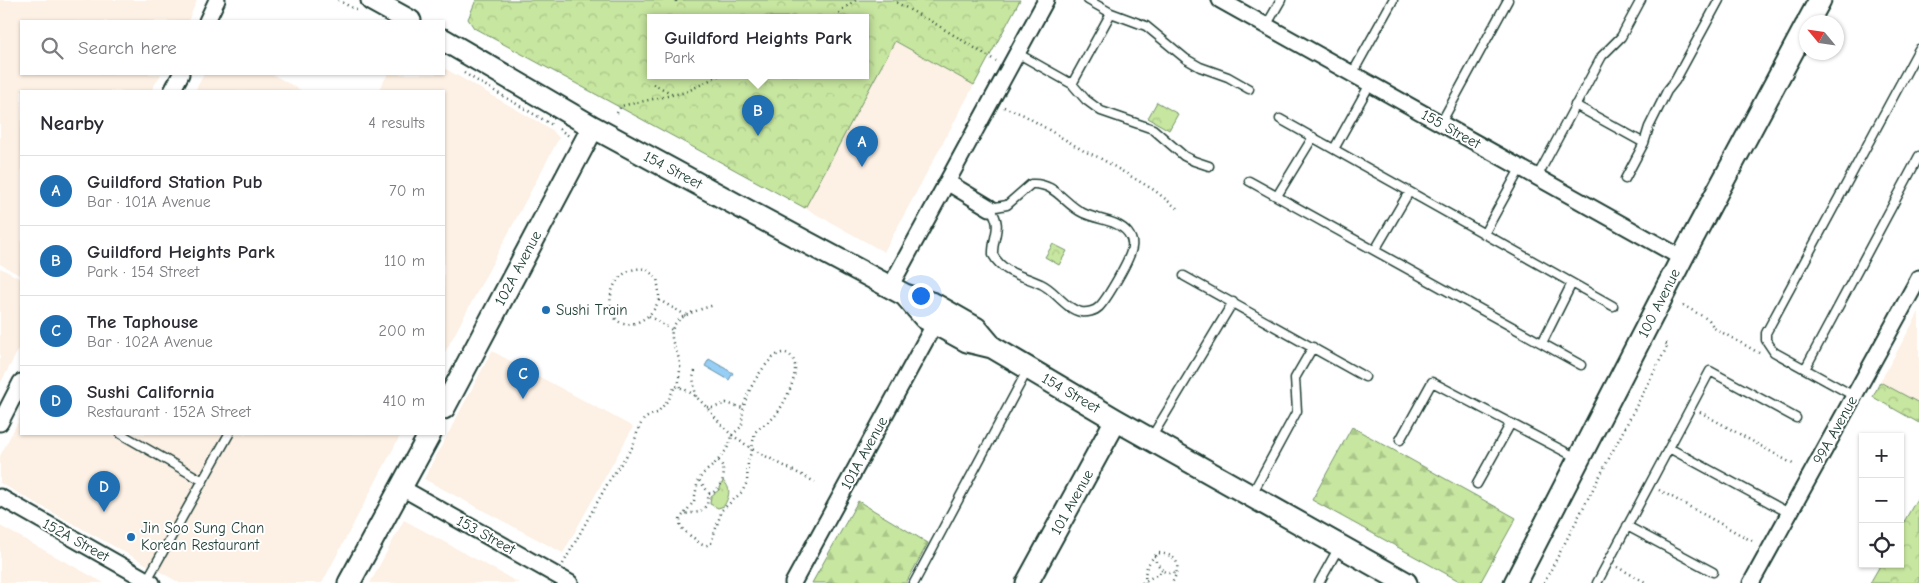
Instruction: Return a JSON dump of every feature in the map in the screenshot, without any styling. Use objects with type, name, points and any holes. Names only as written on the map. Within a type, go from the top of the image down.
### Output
[{"type":"main road","points":[[372,0],[408,20]]},
{"type":"main road","points":[[1812,15],[1820,0]]},
{"type":"main road","name":"100 Avenue","points":[[1515,583],[1682,258],[1799,39]]},
{"type":"main road","name":"154 Street","points":[[445,41],[592,127],[898,291],[934,304],[976,328],[992,347]]},
{"type":"main road","name":"102A Avenue","points":[[445,406],[592,127]]},
{"type":"main road","name":"154 Street","points":[[898,291],[925,318],[967,341],[992,347],[1116,420],[1406,583]]},
{"type":"main road","name":"101 Avenue","points":[[1027,583],[1116,420]]},
{"type":"main road","points":[[349,583],[429,435]]},
{"type":"street","points":[[208,20],[218,0]]},
{"type":"street","points":[[898,291],[947,182],[1046,0]]},
{"type":"street","name":"155 Street","points":[[1220,0],[1682,258]]},
{"type":"street","points":[[173,90],[180,75]]},
{"type":"street","points":[[947,182],[990,208]]},
{"type":"street","name":"99A Avenue","points":[[1751,583],[1919,278]]},
{"type":"street","name":"101A Avenue","points":[[793,583],[935,323]]},
{"type":"street","points":[[0,423],[20,384]]},
{"type":"street","name":"153 Street","points":[[402,488],[570,583]]},
{"type":"street","name":"152A Street","points":[[0,497],[150,581]]},
{"type":"lane","points":[[1088,0],[1111,14],[1146,26],[1186,59],[1200,67],[1228,76],[1249,89]]},
{"type":"lane","points":[[1266,26],[1281,0]]},
{"type":"lane","points":[[1352,74],[1393,0]]},
{"type":"lane","points":[[1441,123],[1508,0]]},
{"type":"lane","points":[[1537,177],[1602,56],[1621,37],[1641,0]]},
{"type":"lane","points":[[1625,179],[1644,143],[1652,120],[1719,0]]},
{"type":"lane","points":[[1072,84],[1111,14]]},
{"type":"lane","points":[[1854,396],[1774,352],[1766,340],[1766,333],[1919,49]]},
{"type":"lane","points":[[1016,53],[1072,84],[1086,100],[1101,111],[1153,129],[1180,153],[1194,161],[1210,166]]},
{"type":"lane","points":[[1334,149],[1370,84]]},
{"type":"lane","points":[[1575,105],[1644,143]]},
{"type":"lane","points":[[1280,119],[1613,306]]},
{"type":"lane","points":[[1277,196],[1313,137]]},
{"type":"lane","points":[[1805,369],[1919,156]]},
{"type":"lane","points":[[1484,234],[1521,168]]},
{"type":"lane","points":[[1249,181],[1581,365]]},
{"type":"lane","points":[[1032,184],[1043,184],[1052,188],[1074,208],[1089,216],[1115,224],[1127,232],[1132,242],[1132,250],[1119,277],[1103,302],[1092,311],[1081,312],[1072,309],[1044,285],[1004,269],[998,264],[993,255],[993,250],[998,223],[990,208],[1007,205],[1032,184]]},
{"type":"lane","points":[[1375,250],[1409,192]]},
{"type":"lane","points":[[1184,276],[1365,377]]},
{"type":"lane","points":[[1542,343],[1572,283]]},
{"type":"lane","points":[[1150,439],[1232,302]]},
{"type":"lane","points":[[1251,495],[1297,411],[1295,378],[1313,347]]},
{"type":"lane","points":[[914,583],[1028,368]]},
{"type":"lane","points":[[1596,583],[1710,371],[1796,418]]},
{"type":"lane","points":[[1400,440],[1432,382],[1579,459]]},
{"type":"lane","points":[[1477,484],[1511,422]]},
{"type":"lane","points":[[150,581],[228,435]]},
{"type":"lane","points":[[136,438],[203,481]]},
{"type":"lane","points":[[1669,448],[1789,513]]},
{"type":"lane","points":[[1627,526],[1713,572]]},
{"type":"lane","points":[[1320,583],[1340,545]]},
{"type":"path","points":[[839,14],[856,0]]},
{"type":"path","points":[[891,0],[934,23],[996,61]]},
{"type":"path","points":[[462,72],[566,134]]},
{"type":"path","points":[[616,113],[621,106],[686,92],[712,79]]},
{"type":"path","points":[[653,84],[674,95]]},
{"type":"path","points":[[686,92],[690,94]]},
{"type":"path","points":[[1003,106],[1024,115],[1154,190],[1178,210]]},
{"type":"path","points":[[646,269],[657,278],[658,300],[649,316],[638,322],[627,324],[612,314],[610,297],[617,281],[623,274],[631,270],[646,269]]},
{"type":"path","points":[[658,300],[682,313],[684,316]]},
{"type":"path","points":[[680,387],[678,383],[680,366],[672,341],[672,330],[684,316],[703,307],[714,305]]},
{"type":"path","points":[[1683,305],[1709,320],[1714,328],[1765,356]]},
{"type":"path","points":[[649,316],[672,330]]},
{"type":"path","points":[[1544,583],[1668,345],[1663,342]]},
{"type":"path","points":[[781,353],[786,353],[793,358],[795,366],[792,386],[775,415],[756,432],[748,462],[747,482],[742,492],[722,510],[710,543],[706,546],[702,545],[684,532],[680,522],[694,502],[699,480],[729,446],[732,435],[742,426],[744,408],[752,384],[769,362],[781,353]]},
{"type":"path","points":[[694,370],[693,378],[696,398]]},
{"type":"path","points":[[562,566],[609,481],[633,446],[639,426],[651,414],[658,413],[669,399],[675,386],[680,387],[696,398],[732,435],[815,482]]},
{"type":"path","points":[[706,407],[712,408],[726,403],[744,408]]},
{"type":"path","points":[[1696,410],[1793,464]]},
{"type":"path","points":[[709,494],[717,489],[724,473],[723,465],[718,459]]},
{"type":"path","points":[[684,514],[700,512],[708,501],[709,494],[707,489],[699,480]]},
{"type":"path","points":[[1656,488],[1752,541]]},
{"type":"path","points":[[1146,582],[1146,566],[1158,553],[1173,557],[1178,564],[1178,572],[1172,583]]},
{"type":"path","points":[[1155,556],[1156,562],[1163,571],[1174,574],[1178,572]]},
{"type":"path","points":[[1615,566],[1647,583]]},
{"type":"path","points":[[1142,583],[1163,571]]},
{"type":"shaded area","points":[[0,0],[197,0],[188,20],[20,20],[20,75],[160,75],[152,90],[20,90],[20,275],[0,264]]},
{"type":"shaded area","points":[[895,41],[974,85],[884,252],[805,208]]},
{"type":"shaded area","points":[[445,69],[552,130],[559,138],[445,352],[445,90],[379,90],[387,75],[445,75]]},
{"type":"shaded area","points":[[203,75],[274,75],[300,90],[196,90]]},
{"type":"shaded area","points":[[0,268],[20,278],[20,347],[0,384]]},
{"type":"shaded area","points":[[1919,312],[1919,403],[1880,382]]},
{"type":"shaded area","points":[[492,351],[633,427],[563,553],[424,479]]},
{"type":"shaded area","points":[[20,418],[20,435],[400,435],[322,583],[180,583],[0,483],[0,456]]},
{"type":"shaded area","points":[[404,520],[519,583],[370,583]]},
{"type":"shaded area","points":[[0,526],[104,583],[0,583]]},
{"type":"green space","points":[[476,0],[1020,0],[974,85],[895,41],[805,208],[474,28],[468,19]]},
{"type":"green space","points":[[1157,102],[1178,114],[1169,130],[1148,118]]},
{"type":"green space","points":[[1053,244],[1067,251],[1059,265],[1045,257]]},
{"type":"green space","points":[[1880,382],[1919,403],[1919,423],[1873,397]]},
{"type":"green space","points":[[1352,427],[1516,518],[1480,583],[1463,583],[1312,500]]},
{"type":"green space","points":[[723,481],[729,490],[728,496],[724,506],[718,508],[710,504],[711,496],[719,490]]},
{"type":"green space","points":[[1919,495],[1919,583],[1870,583],[1879,568],[1904,568],[1904,522]]},
{"type":"green space","points":[[858,501],[928,543],[906,583],[812,583]]},
{"type":"water","points":[[709,359],[733,373],[729,380],[705,366]]},
{"type":"place","name":"Guildford Heights Park","points":[[758,136]]},
{"type":"place","name":"Guildford Station Pub","points":[[862,167]]},
{"type":"place","name":"Sushi Train","points":[[546,310]]},
{"type":"place","name":"The Taphouse","points":[[523,399]]},
{"type":"place","name":"Sushi California","points":[[104,512]]},
{"type":"place","name":"Jin Soo Sung Chan Korean Restaurant","points":[[131,537]]}]
